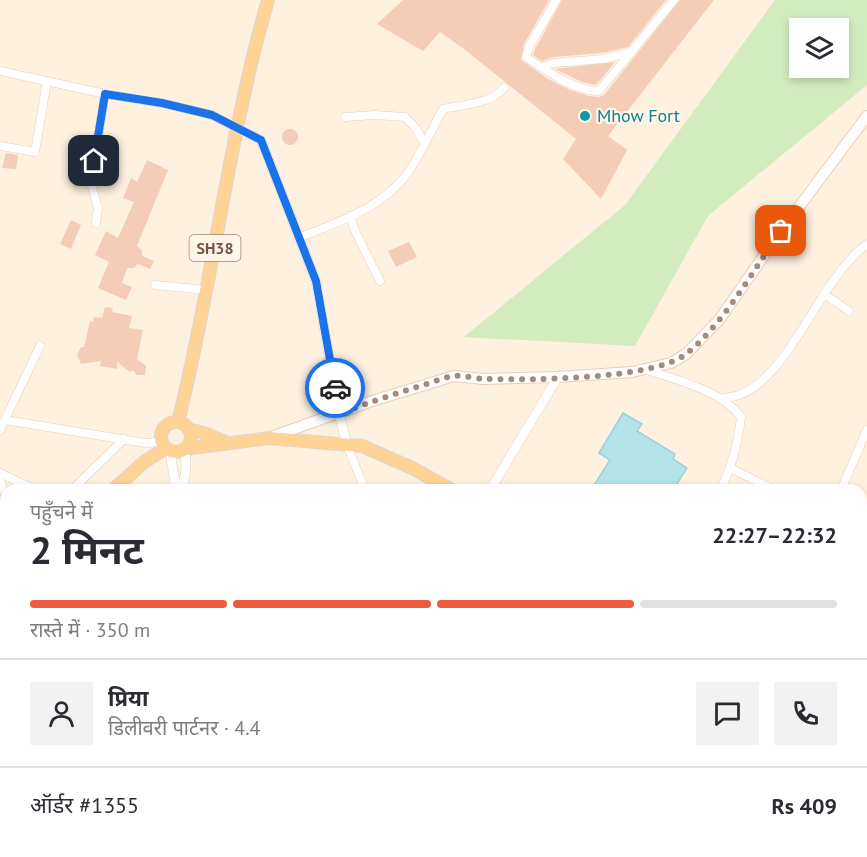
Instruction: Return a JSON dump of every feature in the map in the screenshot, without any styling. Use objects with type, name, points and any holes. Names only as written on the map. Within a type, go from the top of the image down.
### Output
[{"type":"main road","name":"SH38","points":[[185,449],[190,437],[183,426],[207,290],[238,129],[268,0]]},
{"type":"main road","points":[[268,438],[372,401],[454,376],[483,379],[558,377],[632,372],[671,363],[686,354],[719,320],[781,231],[867,116]]},
{"type":"main road","name":"SH38","points":[[166,447],[161,437],[164,427],[168,424],[183,426]]},
{"type":"main road","points":[[183,426],[226,443]]},
{"type":"main road","points":[[119,484],[166,447],[178,452],[185,449],[268,438],[362,446],[412,468],[441,484]]},
{"type":"street","points":[[556,0],[529,47],[526,57],[588,92],[599,91],[674,0]]},
{"type":"street","points":[[542,67],[554,63],[603,59],[631,52]]},
{"type":"street","points":[[0,71],[212,115],[261,140],[316,281],[339,414],[347,445],[363,484]]},
{"type":"street","points":[[0,146],[35,152],[47,81]]},
{"type":"street","points":[[299,238],[377,202],[393,189],[406,175],[443,109],[496,97],[504,88]]},
{"type":"street","points":[[96,224],[98,208],[91,183],[105,94]]},
{"type":"street","points":[[345,117],[375,115],[405,117],[425,143]]},
{"type":"street","points":[[350,216],[380,281]]},
{"type":"street","points":[[721,399],[738,396],[770,373],[842,270],[867,244]]},
{"type":"street","points":[[155,285],[207,290]]},
{"type":"street","points":[[824,294],[849,311]]},
{"type":"street","points":[[0,430],[40,346]]},
{"type":"street","points":[[651,368],[721,399],[733,406],[741,417],[730,468],[723,484]]},
{"type":"street","points":[[494,484],[558,377]]},
{"type":"street","points":[[5,420],[166,447],[175,484]]},
{"type":"street","points":[[844,484],[867,430]]},
{"type":"street","points":[[78,484],[124,439]]},
{"type":"street","points":[[183,484],[186,469],[185,449]]},
{"type":"street","points":[[730,468],[763,484]]},
{"type":"street","points":[[0,473],[23,484]]},
{"type":"green space","points":[[775,0],[867,0],[867,85],[708,216],[635,346],[464,337],[625,205]]},
{"type":"water","points":[[623,413],[642,424],[637,431],[675,454],[673,459],[687,468],[677,484],[595,484],[610,460],[599,453]]},
{"type":"building","name":"Mhow Fort","points":[[403,0],[549,0],[524,44],[521,60],[548,79],[568,89],[599,97],[604,95],[680,0],[714,0],[608,136],[627,150],[601,199],[563,159],[576,139],[464,49],[440,32],[423,51],[377,24]]},
{"type":"building","points":[[562,0],[666,0],[628,47],[602,53],[554,57],[542,61],[533,55]]},
{"type":"building","points":[[615,62],[596,85],[582,82],[555,69]]},
{"type":"building","points":[[287,129],[293,129],[298,137],[296,143],[287,145],[282,140],[282,134]]},
{"type":"building","points":[[6,153],[18,155],[16,169],[2,168]]},
{"type":"building","points":[[147,160],[168,170],[137,246],[142,250],[142,256],[154,261],[150,269],[138,264],[134,268],[127,268],[122,283],[132,287],[126,300],[98,288],[109,262],[95,255],[106,231],[118,238],[134,202],[123,198],[131,178],[137,182]]},
{"type":"building","points":[[71,220],[81,225],[71,249],[60,244]]},
{"type":"building","points":[[409,242],[417,257],[396,267],[388,251]]},
{"type":"building","points":[[105,307],[113,308],[112,312],[132,316],[129,328],[143,330],[137,359],[146,366],[145,375],[137,375],[133,370],[130,372],[117,362],[117,369],[100,366],[101,361],[81,364],[77,355],[81,347],[84,347],[90,321],[93,322],[94,317],[102,318]]},
{"type":"way so far","points":[[335,388],[339,414],[372,401],[454,376],[483,379],[558,377],[632,372],[671,363],[686,354],[719,320],[781,231]]},
{"type":"place","name":"Mhow Fort","points":[[585,116]]},
{"type":"route","points":[[94,161],[105,94],[162,103],[212,115],[261,140],[316,281],[335,388]]}]
